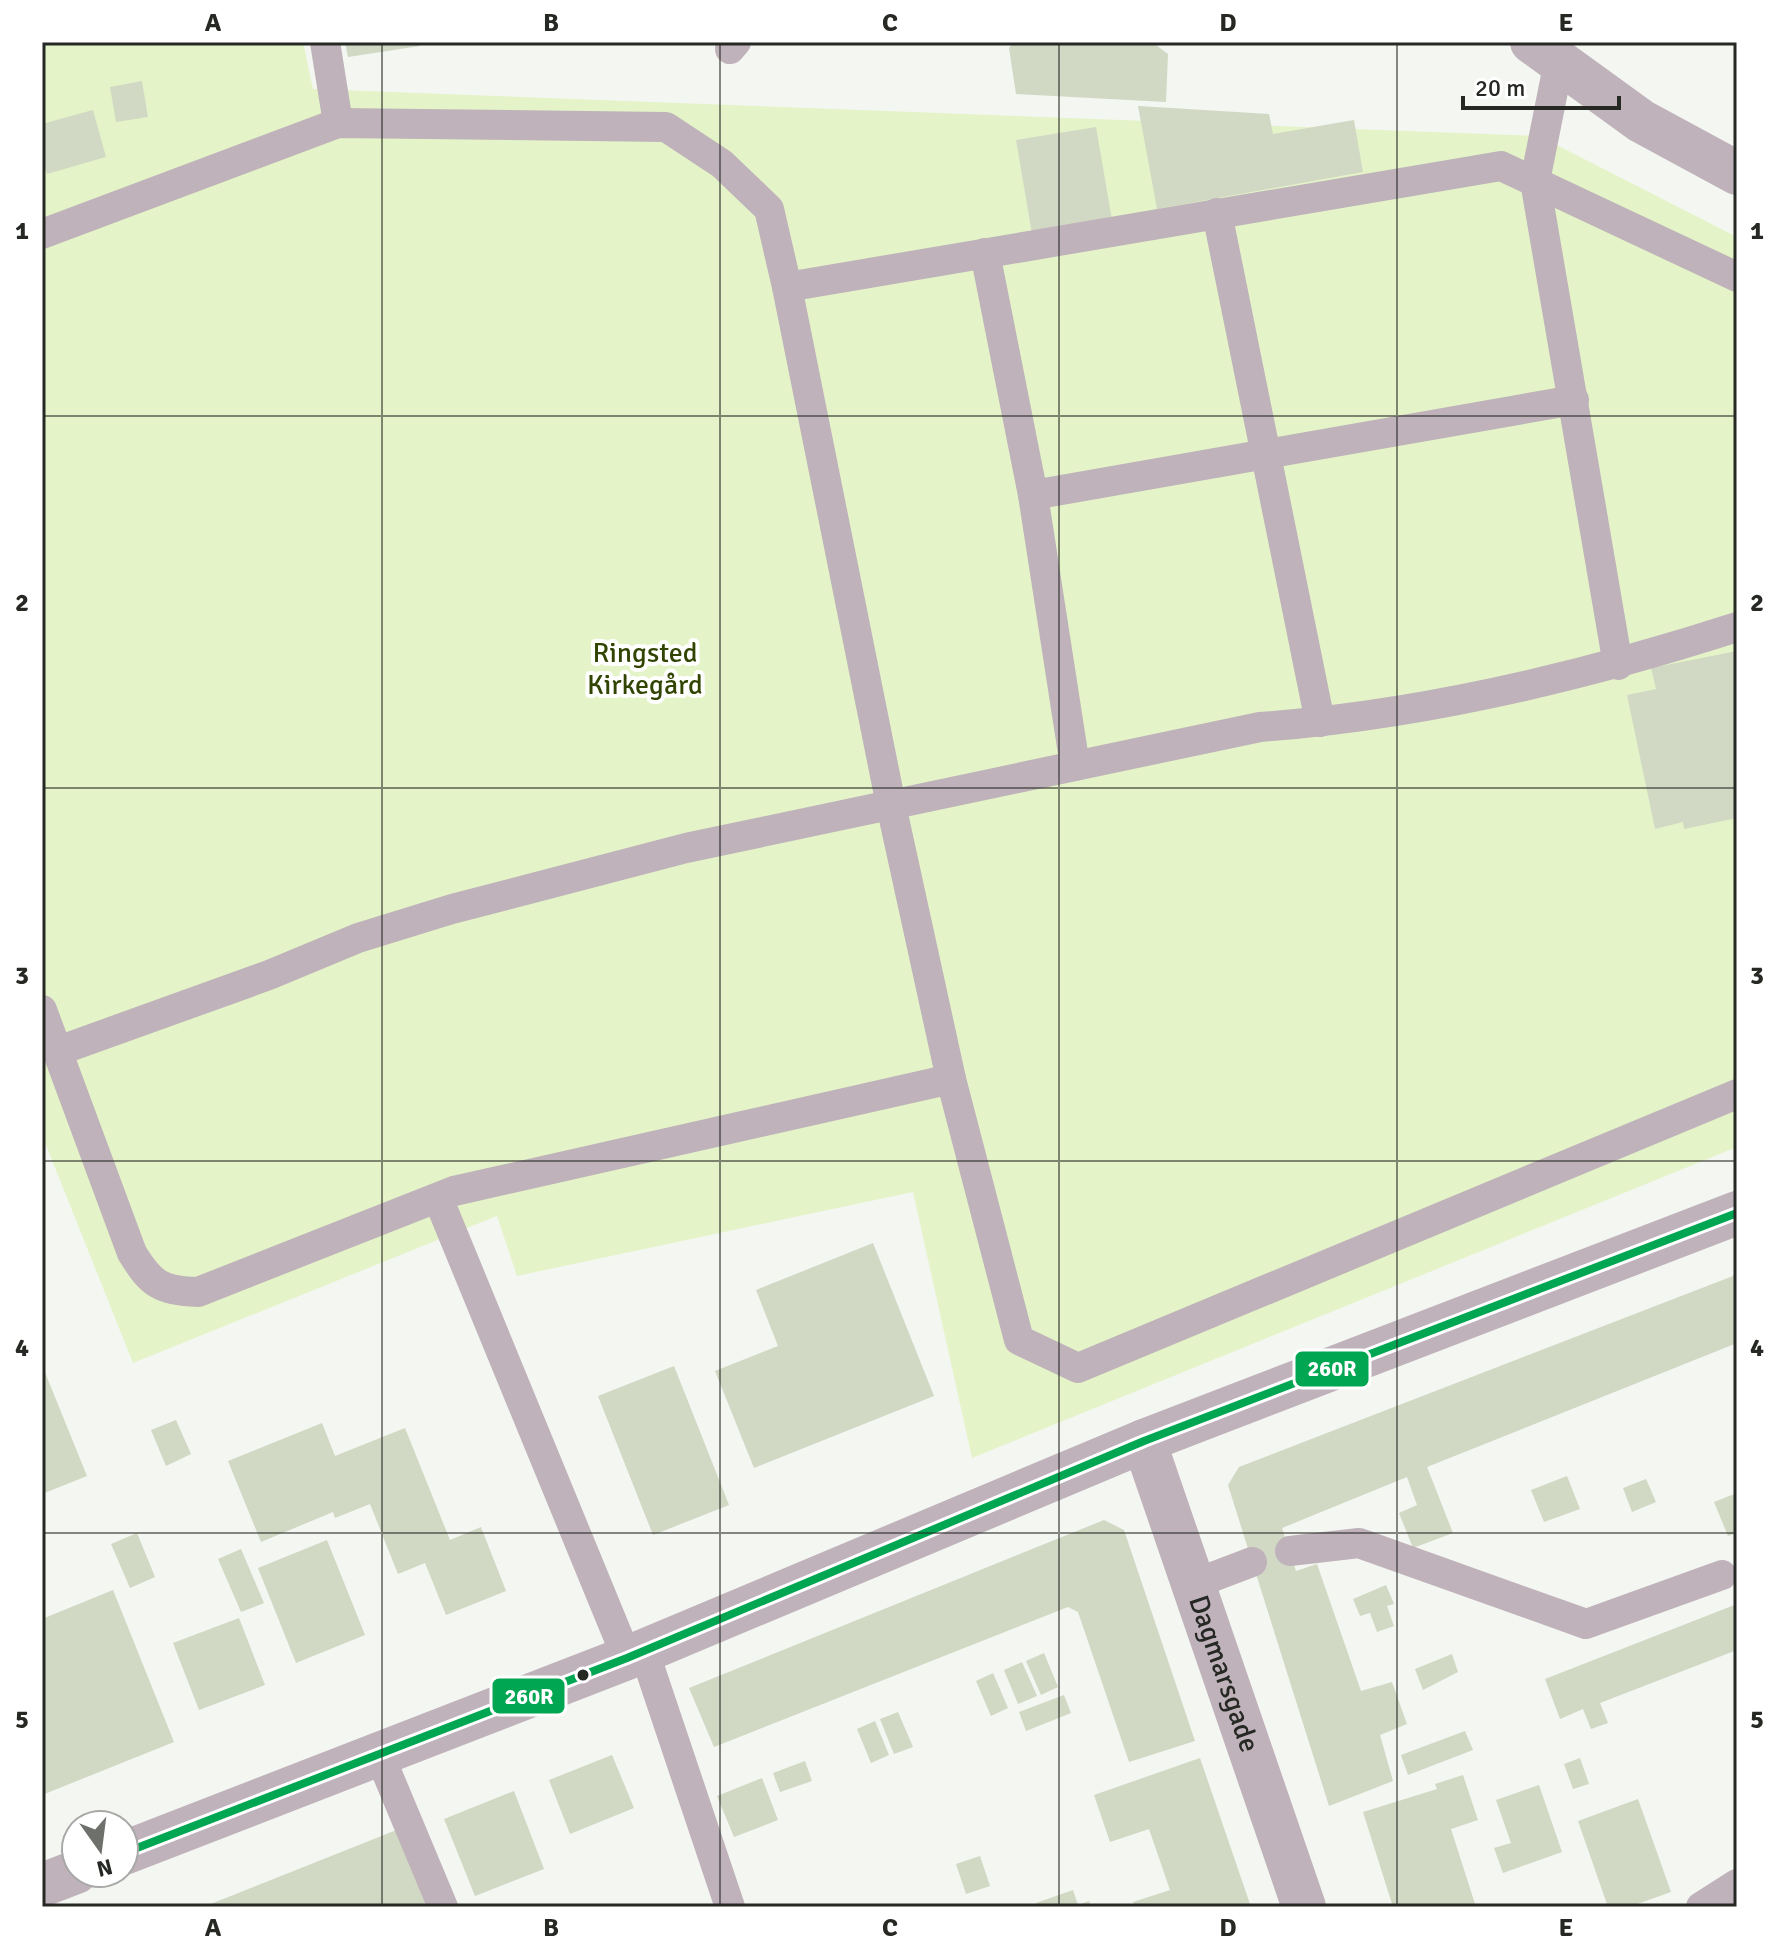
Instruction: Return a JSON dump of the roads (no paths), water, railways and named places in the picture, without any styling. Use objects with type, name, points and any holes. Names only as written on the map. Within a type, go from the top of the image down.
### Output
[{"type":"street","points":[[1545,52],[1641,121],[1737,173]]},
{"type":"street","points":[[140,1847],[636,1654],[1144,1441],[1737,1213]]},
{"type":"street","name":"Dagmarsgade","points":[[1144,1441],[1304,1907]]},
{"type":"lane","points":[[325,42],[338,123]]},
{"type":"lane","points":[[1545,52],[1535,181],[1618,665]]},
{"type":"lane","points":[[42,234],[338,123],[666,127],[722,164],[769,209],[891,805],[951,1079],[1019,1340],[1078,1368],[1737,1094]]},
{"type":"lane","points":[[787,287],[1501,166],[1737,277]]},
{"type":"lane","points":[[1217,213],[1320,722]]},
{"type":"lane","points":[[985,253],[1033,495],[1075,766]]},
{"type":"lane","points":[[1033,495],[1574,400]]},
{"type":"lane","points":[[58,1051],[269,975],[358,938],[452,909],[686,848],[1260,727],[1320,722],[1518,688],[1618,665],[1737,627]]},
{"type":"lane","points":[[42,1010],[132,1253],[146,1276],[171,1292],[198,1292],[454,1191],[951,1079]]},
{"type":"lane","points":[[438,1198],[636,1654],[730,1907]]},
{"type":"lane","points":[[1290,1551],[1359,1543],[1586,1624],[1722,1575]]},
{"type":"lane","points":[[1194,1584],[1252,1562]]},
{"type":"lane","points":[[379,1754],[443,1907]]},
{"type":"lane","points":[[1701,1907],[1737,1884]]},
{"type":"park label","name":"Ringsted Kirkegård","points":[[645,669]]}]
